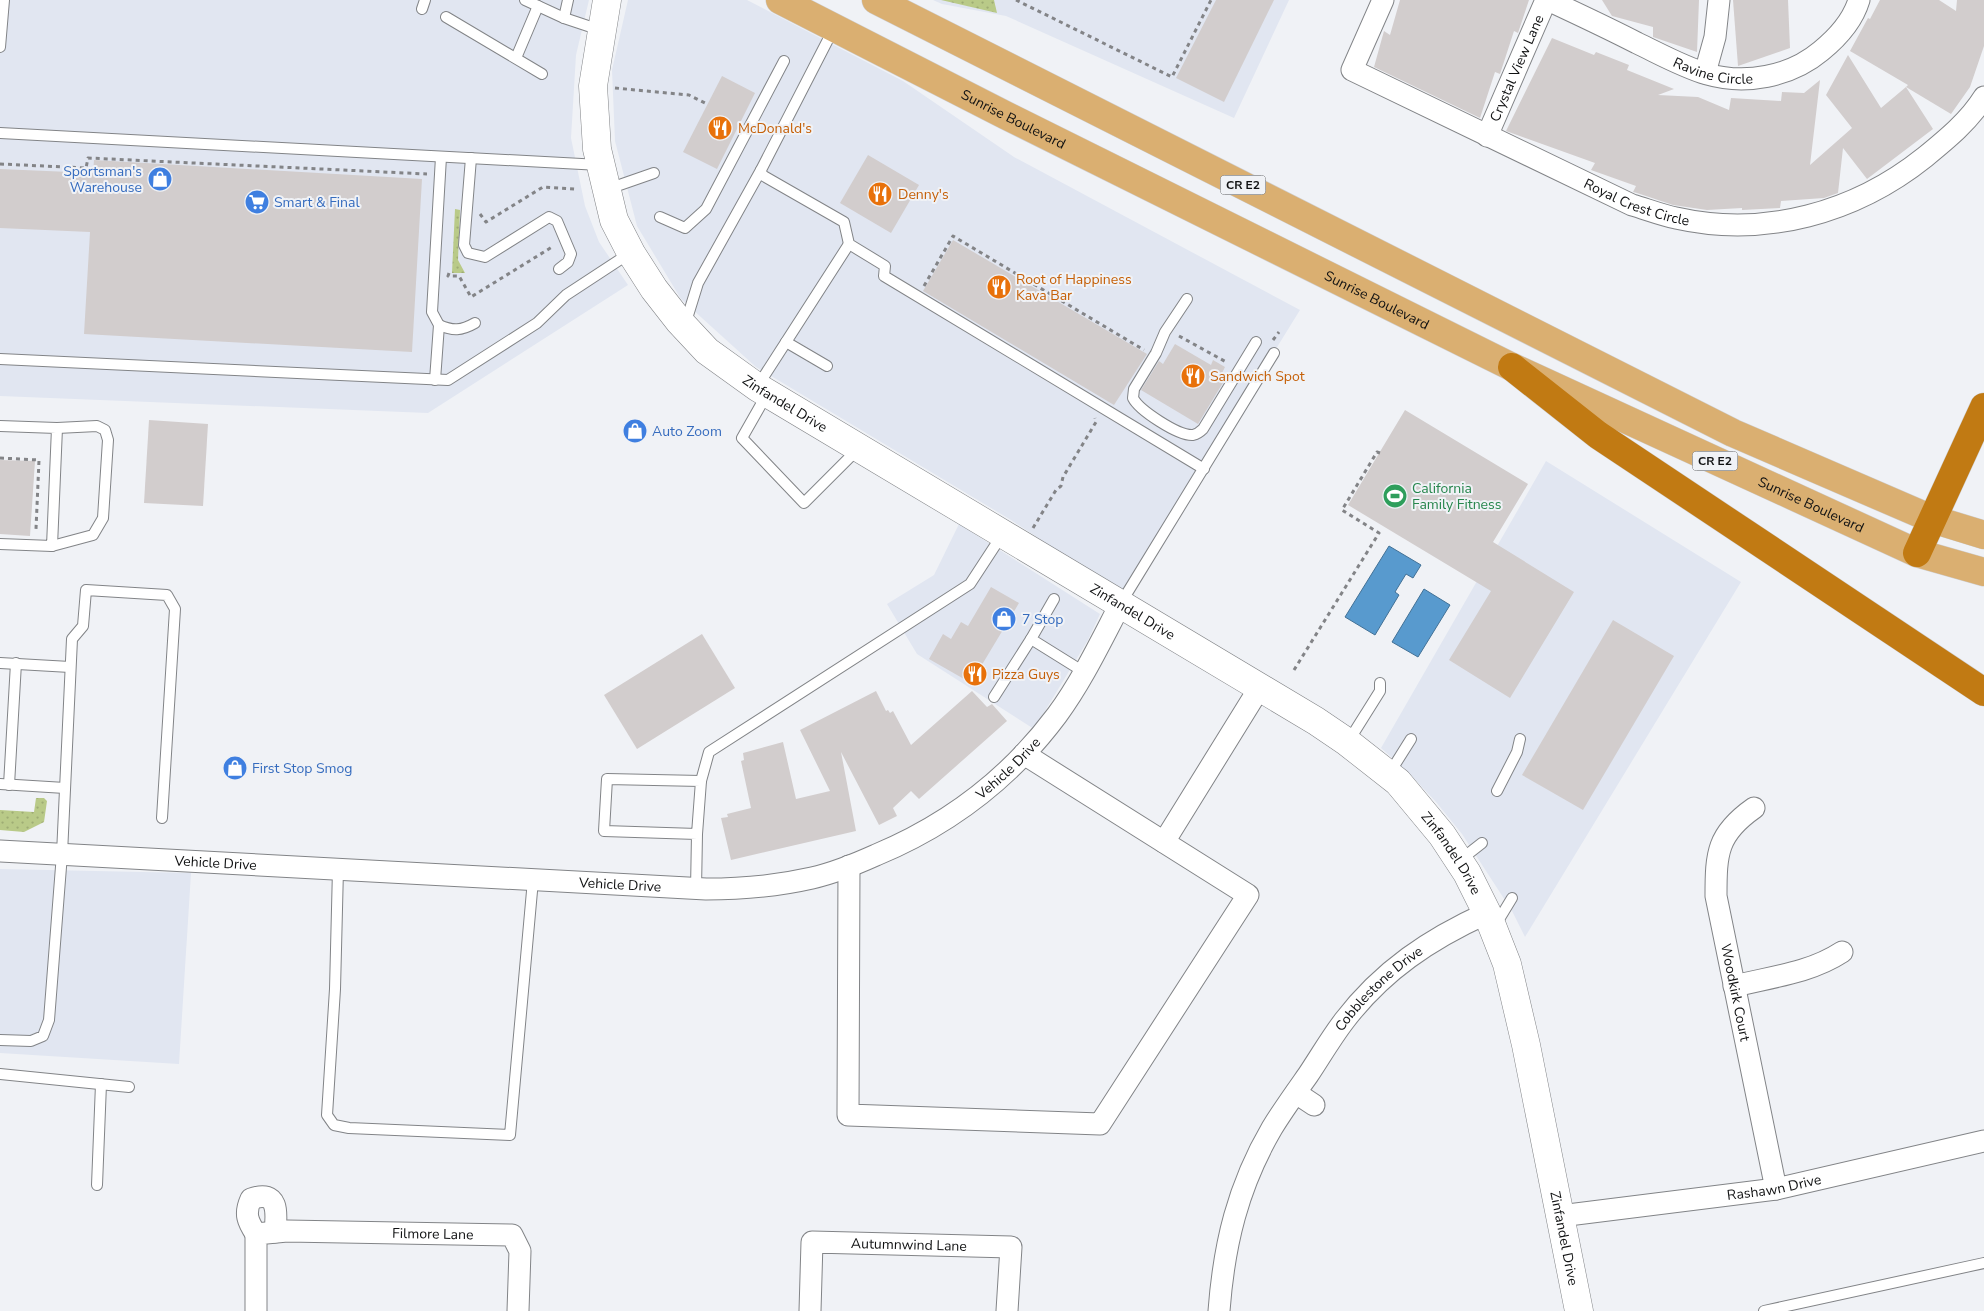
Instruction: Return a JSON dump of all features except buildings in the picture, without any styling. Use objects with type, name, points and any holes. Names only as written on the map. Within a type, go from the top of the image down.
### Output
[{"type":"highway","points":[[1512,367],[1598,435],[1984,692]]},
{"type":"highway","points":[[1918,553],[1984,406]]},
{"type":"main road","name":"Sunrise Boulevard","points":[[780,0],[1005,115],[1512,367],[1918,553],[1984,572]]},
{"type":"main road","name":"CR E2","points":[[876,0],[1733,433],[1932,519],[1984,535]]},
{"type":"street","name":"Zinfandel Drive","points":[[607,0],[593,86],[597,149],[614,220],[631,253],[654,289],[707,351],[762,390],[1122,603],[1347,742],[1398,782],[1436,828],[1459,861],[1490,921],[1507,964],[1526,1045],[1579,1311]]},
{"type":"street","name":"Royal Crest Circle","points":[[1383,0],[1352,70],[1632,205],[1675,218],[1710,224],[1750,225],[1785,222],[1830,211],[1881,189],[1907,172],[1945,141],[1963,124],[1984,98]]},
{"type":"street","name":"Crystal View Lane","points":[[1487,136],[1547,0]]},
{"type":"street","name":"Ravine Circle","points":[[1547,0],[1705,74],[1741,79],[1768,77],[1793,69],[1814,57],[1830,44],[1845,26],[1859,0]]},
{"type":"street","points":[[1705,74],[1715,37],[1719,0]]},
{"type":"street","name":"Vehicle Drive","points":[[0,851],[696,889],[736,889],[770,886],[814,878],[900,845],[939,824],[975,799],[1024,754],[1057,715],[1084,672],[1122,603]]},
{"type":"street","points":[[1164,842],[1260,687]]},
{"type":"street","points":[[849,866],[848,1115],[1100,1124],[1248,895],[1024,754]]},
{"type":"street","name":"Woodkirk Court","points":[[1754,808],[1736,820],[1725,835],[1720,847],[1716,867],[1716,896],[1776,1189]]},
{"type":"street","name":"Cobblestone Drive","points":[[1219,1311],[1225,1252],[1240,1196],[1254,1162],[1272,1128],[1344,1022],[1365,996],[1388,973],[1414,952],[1442,935],[1490,921]]},
{"type":"street","points":[[1734,986],[1809,969],[1828,961],[1842,952]]},
{"type":"street","points":[[1296,1093],[1314,1105]]},
{"type":"street","name":"Rashawn Drive","points":[[1560,1216],[1776,1189],[1984,1141]]},
{"type":"street","name":"Filmore Lane","points":[[256,1311],[266,1233],[287,1231],[512,1235],[520,1251],[518,1311]]},
{"type":"street","name":"Autumnwind Lane","points":[[810,1311],[812,1242],[1011,1247],[1006,1311]]},
{"type":"lane","points":[[0,47],[4,0]]},
{"type":"lane","points":[[525,0],[564,18],[601,30]]},
{"type":"lane","points":[[564,18],[568,0]]},
{"type":"lane","points":[[516,58],[538,6]]},
{"type":"lane","points":[[446,17],[542,74]]},
{"type":"lane","points":[[685,327],[698,283],[761,170],[834,28]]},
{"type":"lane","points":[[660,217],[685,228],[706,209],[784,61]]},
{"type":"lane","points":[[0,133],[471,158],[604,178],[654,173]]},
{"type":"lane","points":[[435,380],[439,324],[432,312],[441,157]]},
{"type":"lane","points":[[471,158],[464,245],[468,253],[485,258],[549,217],[557,221],[571,254],[568,262],[559,269]]},
{"type":"lane","points":[[761,170],[762,175],[844,222],[850,244],[885,266],[884,276],[1204,469]]},
{"type":"lane","points":[[850,244],[786,342],[762,390],[742,438],[804,503],[860,448]]},
{"type":"lane","points":[[0,359],[448,380],[537,324],[566,295],[631,253]]},
{"type":"lane","points":[[1187,299],[1134,389],[1133,398],[1140,408],[1176,430],[1196,435],[1203,429],[1256,342]]},
{"type":"lane","points":[[439,324],[452,330],[468,327],[475,322]]},
{"type":"lane","points":[[786,342],[827,366]]},
{"type":"lane","points":[[1122,603],[1204,469],[1272,348]]},
{"type":"lane","points":[[0,426],[57,428],[97,426],[105,430],[108,440],[103,518],[93,535],[52,546],[0,544]]},
{"type":"lane","points":[[52,546],[57,428]]},
{"type":"lane","points":[[696,889],[697,834],[701,781],[709,752],[970,584],[1004,533]]},
{"type":"lane","points":[[0,1040],[31,1042],[43,1036],[49,1020],[62,854],[72,639],[83,626],[86,590],[167,594],[176,609],[162,818]]},
{"type":"lane","points":[[994,697],[1054,599]]},
{"type":"lane","points":[[1031,639],[1084,672]]},
{"type":"lane","points":[[0,662],[70,667]]},
{"type":"lane","points":[[16,664],[4,785],[65,788]]},
{"type":"lane","points":[[1347,742],[1380,690],[1380,683]]},
{"type":"lane","points":[[1388,775],[1410,739]]},
{"type":"lane","points":[[1496,791],[1517,752],[1520,739]]},
{"type":"lane","points":[[697,834],[604,831],[607,779],[701,781]]},
{"type":"lane","points":[[1459,861],[1482,843]]},
{"type":"lane","points":[[338,869],[336,969],[327,1115],[334,1125],[349,1128],[510,1135],[533,880]]},
{"type":"lane","points":[[1490,921],[1512,898]]},
{"type":"lane","points":[[0,1074],[129,1087]]},
{"type":"lane","points":[[97,1185],[101,1084]]},
{"type":"lane","points":[[1764,1311],[1984,1263]]},
{"type":"path","points":[[1016,0],[1172,77],[1211,0]]},
{"type":"path","points":[[615,88],[689,95],[705,103]]},
{"type":"path","points":[[0,164],[86,168],[88,158],[440,176]]},
{"type":"path","points":[[467,207],[476,208],[486,222],[543,187],[575,189]]},
{"type":"path","points":[[932,290],[924,285],[953,236],[1148,353],[1155,341],[1169,344],[1175,334],[1240,369]]},
{"type":"path","points":[[449,266],[448,276],[459,276],[471,297],[552,247]]},
{"type":"path","points":[[1272,348],[1279,332]]},
{"type":"path","points":[[1032,528],[1056,490],[1061,486],[1063,477],[1096,422],[1088,399]]},
{"type":"path","points":[[1294,670],[1379,533],[1342,510],[1377,452],[1380,453]]},
{"type":"path","points":[[0,458],[39,460],[36,529]]},
{"type":"shaded area","points":[[0,0],[589,0],[576,55],[571,138],[585,206],[599,242],[628,285],[428,413],[0,396]]},
{"type":"shaded area","points":[[628,0],[747,0],[903,81],[1014,157],[1300,310],[1124,595],[1011,520],[756,367],[681,299],[637,226],[615,141],[612,70]]},
{"type":"shaded area","points":[[933,0],[1289,0],[1234,118],[1006,16],[942,4]]},
{"type":"shaded area","points":[[1546,461],[1741,582],[1525,937],[1512,911],[1462,834],[1407,771],[1381,748]]},
{"type":"shaded area","points":[[959,524],[1100,614],[1088,640],[1034,729],[917,654],[887,604],[934,575]]},
{"type":"shaded area","points":[[0,869],[191,873],[179,1064],[0,1053]]},
{"type":"green space","points":[[941,0],[994,0],[997,13]]},
{"type":"green space","points":[[455,209],[460,210],[458,260],[465,273],[452,273]]},
{"type":"green space","points":[[36,798],[44,798],[47,801],[44,822],[24,832],[0,830],[0,810],[34,812]]},
{"type":"water","points":[[1389,546],[1421,565],[1413,578],[1406,574],[1395,592],[1399,595],[1375,635],[1345,617]]},
{"type":"water","points":[[1424,589],[1450,605],[1418,657],[1392,642]]},
{"type":"place","name":"McDonald's","points":[[720,128]]},
{"type":"place","name":"Sportsman's Warehouse","points":[[160,179]]},
{"type":"place","name":"Denny's","points":[[880,194]]},
{"type":"place","name":"Smart & Final","points":[[257,202]]},
{"type":"place","name":"Root of Happiness Kava Bar","points":[[999,287]]},
{"type":"place","name":"Sandwich Spot","points":[[1193,376]]},
{"type":"place","name":"Auto Zoom","points":[[635,431]]},
{"type":"place","name":"California Family Fitness","points":[[1395,496]]},
{"type":"place","name":"7 Stop","points":[[1004,619]]},
{"type":"place","name":"Pizza Guys","points":[[975,674]]},
{"type":"place","name":"First Stop Smog","points":[[235,768]]}]
